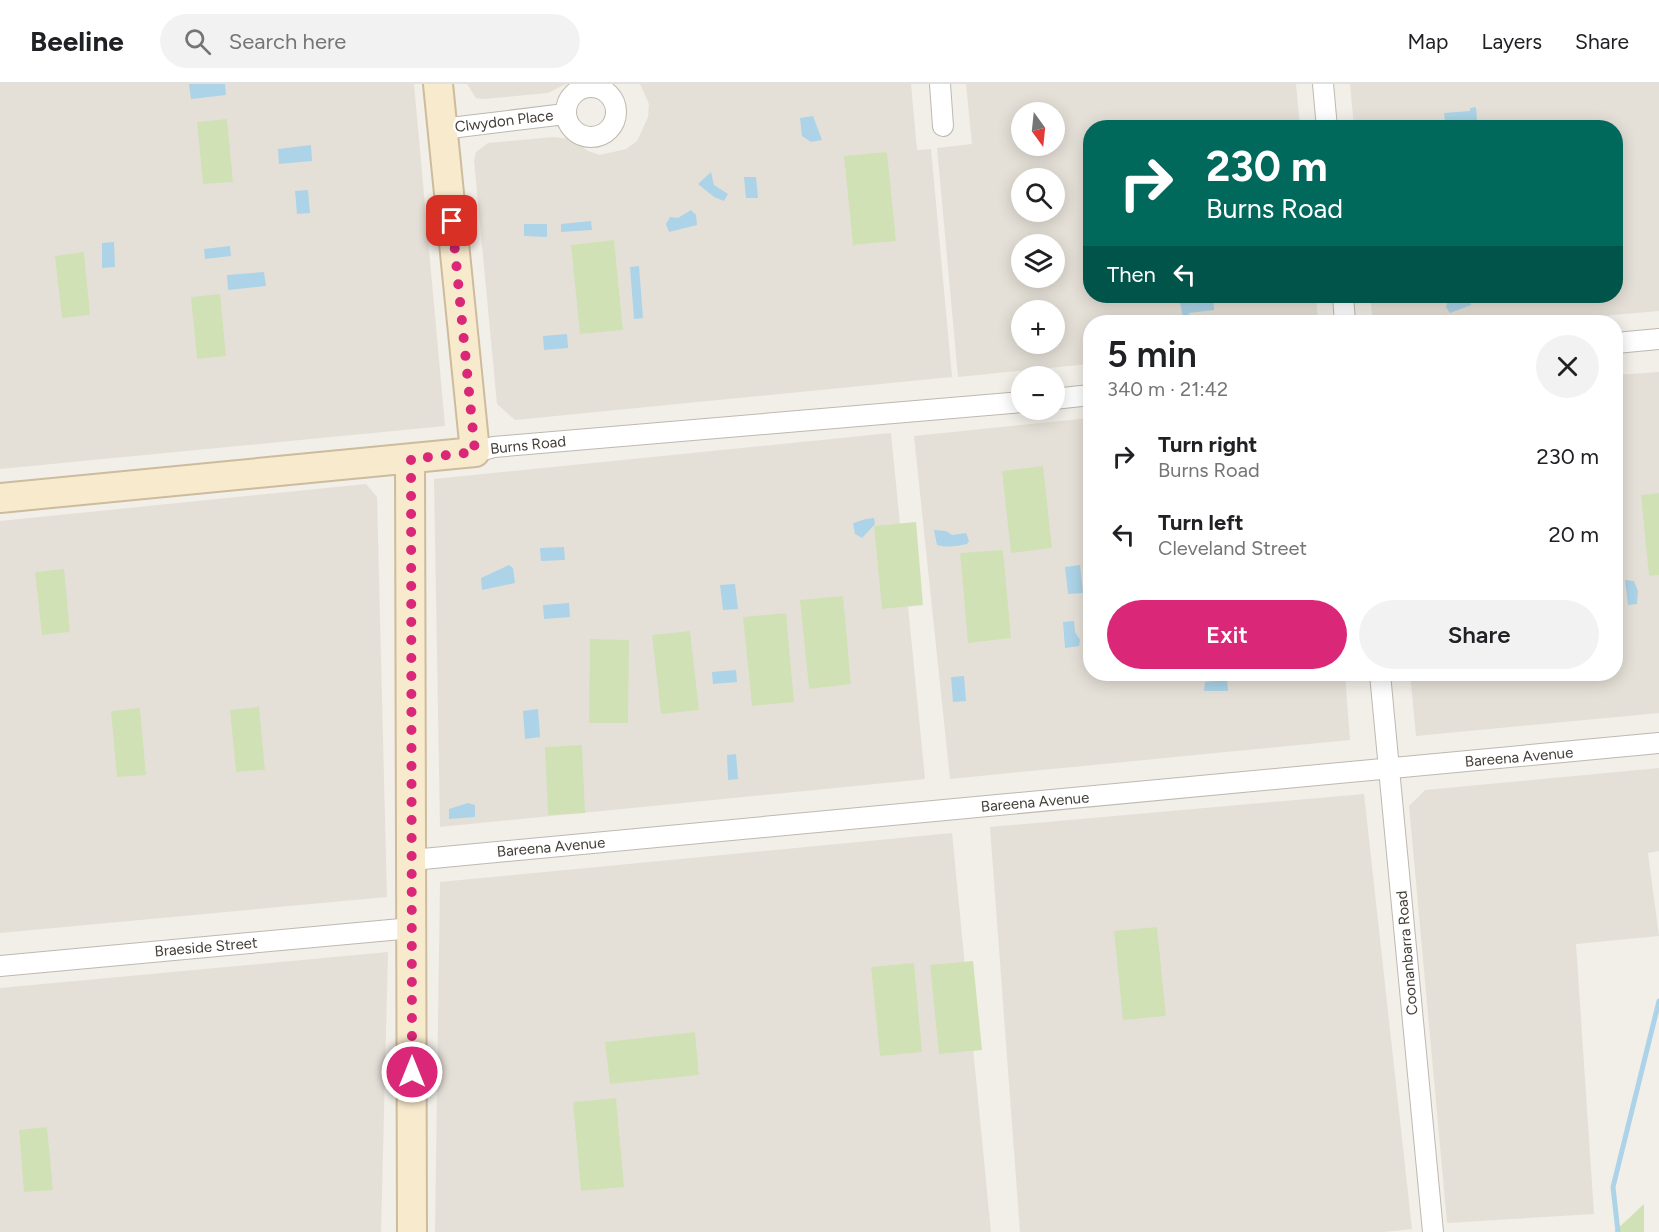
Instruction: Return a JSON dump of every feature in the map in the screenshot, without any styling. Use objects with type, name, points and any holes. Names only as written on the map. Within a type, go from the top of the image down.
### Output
[{"type":"street","points":[[438,84],[475,452]]},
{"type":"street","points":[[940,84],[943,126]]},
{"type":"street","points":[[1323,84],[1326,120]]},
{"type":"street","name":"Clwydon Place","points":[[442,129],[565,114]]},
{"type":"street","points":[[1623,342],[1659,339]]},
{"type":"street","points":[[1065,398],[1083,396]]},
{"type":"street","name":"Burns Road","points":[[0,498],[411,459],[475,452],[495,447],[1011,403]]},
{"type":"street","points":[[411,459],[412,1232]]},
{"type":"street","name":"Coonanbarra Road","points":[[1381,681],[1433,1232]]},
{"type":"street","name":"Bareena Avenue","points":[[412,860],[1659,743]]},
{"type":"street","name":"Braeside Street","points":[[0,966],[412,928]]},
{"type":"shaded area","points":[[0,84],[414,84],[445,426],[0,469]]},
{"type":"shaded area","points":[[467,84],[566,84],[548,93],[484,99],[476,98]]},
{"type":"shaded area","points":[[640,84],[911,84],[917,150],[931,149],[952,377],[515,420],[497,404],[474,161],[476,152],[488,143],[553,137],[570,139],[588,151],[600,155],[626,149],[637,141],[648,117],[649,104]]},
{"type":"shaded area","points":[[966,84],[1296,84],[1299,120],[1083,120],[1083,303],[1317,303],[1317,315],[1083,315],[1083,365],[1011,366],[1011,372],[958,377],[937,148],[972,144]]},
{"type":"shaded area","points":[[1350,84],[1659,84],[1659,311],[1613,315],[1372,315],[1371,303],[1623,303],[1623,120],[1353,120]]},
{"type":"shaded area","points":[[1659,372],[1659,713],[1416,736],[1411,681],[1623,681],[1623,375]]},
{"type":"shaded area","points":[[1083,419],[1083,681],[1346,681],[1350,740],[950,779],[914,436]]},
{"type":"shaded area","points":[[891,433],[925,779],[440,827],[434,479]]},
{"type":"shaded area","points":[[366,484],[377,497],[387,897],[0,933],[0,521]]},
{"type":"shaded area","points":[[1659,768],[1659,851],[1648,853],[1659,936],[1576,944],[1594,1214],[1447,1223],[1409,806],[1425,790]]},
{"type":"shaded area","points":[[1364,794],[1412,1229],[1384,1232],[1020,1232],[990,827]]},
{"type":"shaded area","points":[[952,833],[991,1232],[435,1232],[440,882]]},
{"type":"shaded area","points":[[388,952],[381,1232],[0,1232],[0,988]]},
{"type":"green space","points":[[227,119],[233,182],[203,184],[197,122]]},
{"type":"green space","points":[[887,152],[896,241],[853,245],[844,156]]},
{"type":"green space","points":[[614,240],[623,330],[580,334],[571,245]]},
{"type":"green space","points":[[84,252],[90,315],[62,318],[55,256]]},
{"type":"green space","points":[[220,294],[226,356],[197,359],[191,297]]},
{"type":"green space","points":[[1043,466],[1052,548],[1011,553],[1002,471]]},
{"type":"green space","points":[[1659,493],[1659,575],[1649,576],[1641,495]]},
{"type":"green space","points":[[916,522],[923,605],[882,609],[874,526]]},
{"type":"green space","points":[[1003,550],[1011,638],[968,643],[960,553]]},
{"type":"green space","points":[[64,569],[70,632],[42,635],[35,572]]},
{"type":"green space","points":[[843,596],[851,684],[809,689],[800,600]]},
{"type":"green space","points":[[786,613],[794,702],[752,706],[743,617]]},
{"type":"green space","points":[[690,631],[699,710],[661,714],[652,635]]},
{"type":"green space","points":[[590,639],[629,640],[628,723],[589,723]]},
{"type":"green space","points":[[259,707],[265,770],[236,772],[230,710]]},
{"type":"green space","points":[[140,708],[146,775],[117,777],[111,711]]},
{"type":"green space","points":[[582,745],[585,813],[548,815],[545,747]]},
{"type":"green space","points":[[1157,927],[1166,1016],[1123,1020],[1114,931]]},
{"type":"green space","points":[[973,961],[982,1050],[939,1054],[930,965]]},
{"type":"green space","points":[[914,963],[922,1052],[880,1056],[871,967]]},
{"type":"green space","points":[[695,1032],[699,1075],[610,1084],[605,1042]]},
{"type":"green space","points":[[616,1098],[624,1187],[581,1191],[573,1102]]},
{"type":"green space","points":[[47,1127],[53,1190],[24,1192],[19,1130]]},
{"type":"green space","points":[[1644,1204],[1644,1232],[1614,1232]]},
{"type":"water","points":[[189,84],[225,84],[226,95],[191,99]]},
{"type":"water","points":[[1476,107],[1477,120],[1445,120],[1444,113],[1470,111],[1470,108]]},
{"type":"water","points":[[813,116],[822,140],[811,142],[802,136],[800,118]]},
{"type":"water","points":[[311,145],[312,161],[279,164],[278,149]]},
{"type":"water","points":[[711,172],[714,185],[728,194],[724,201],[714,197],[698,184]]},
{"type":"water","points":[[744,177],[756,177],[758,198],[746,198]]},
{"type":"water","points":[[308,190],[310,213],[297,214],[295,191]]},
{"type":"water","points":[[691,210],[696,215],[697,225],[669,232],[666,224],[670,217],[678,218]]},
{"type":"water","points":[[591,221],[592,230],[561,232],[561,224]]},
{"type":"water","points":[[524,224],[547,224],[547,237],[524,236]]},
{"type":"water","points":[[114,242],[115,267],[102,268],[102,243]]},
{"type":"water","points":[[230,246],[231,256],[205,259],[204,249]]},
{"type":"water","points":[[639,266],[643,318],[634,319],[630,267]]},
{"type":"water","points":[[264,272],[266,286],[228,290],[227,275]]},
{"type":"water","points":[[1180,303],[1213,303],[1214,310],[1182,315]]},
{"type":"water","points":[[1447,303],[1470,303],[1471,305],[1450,313],[1446,307]]},
{"type":"water","points":[[567,334],[568,348],[544,350],[543,336]]},
{"type":"water","points":[[874,518],[875,524],[862,538],[855,534],[853,523]]},
{"type":"water","points":[[934,530],[946,531],[952,535],[966,533],[969,541],[967,544],[956,546],[937,545]]},
{"type":"water","points":[[564,547],[565,560],[541,561],[540,548]]},
{"type":"water","points":[[509,565],[513,568],[515,583],[482,590],[481,578]]},
{"type":"water","points":[[1080,565],[1083,593],[1068,594],[1065,567]]},
{"type":"water","points":[[1625,580],[1634,581],[1638,591],[1637,604],[1628,605]]},
{"type":"water","points":[[735,584],[738,609],[723,610],[720,585]]},
{"type":"water","points":[[569,603],[570,617],[544,619],[543,605]]},
{"type":"water","points":[[1074,621],[1075,632],[1080,640],[1079,646],[1065,648],[1063,622]]},
{"type":"water","points":[[736,670],[737,682],[713,684],[712,672]]},
{"type":"water","points":[[964,676],[966,701],[953,702],[951,677]]},
{"type":"water","points":[[1227,681],[1228,691],[1204,691],[1205,682]]},
{"type":"water","points":[[538,709],[540,737],[525,739],[523,711]]},
{"type":"water","points":[[736,754],[738,779],[728,780],[727,755]]},
{"type":"water","points":[[468,803],[475,805],[475,817],[449,819],[449,809]]},
{"type":"waterway","points":[[1618,1232],[1613,1187],[1659,1001]]},
{"type":"route","points":[[412,1072],[411,459],[475,452],[452,221]]}]
